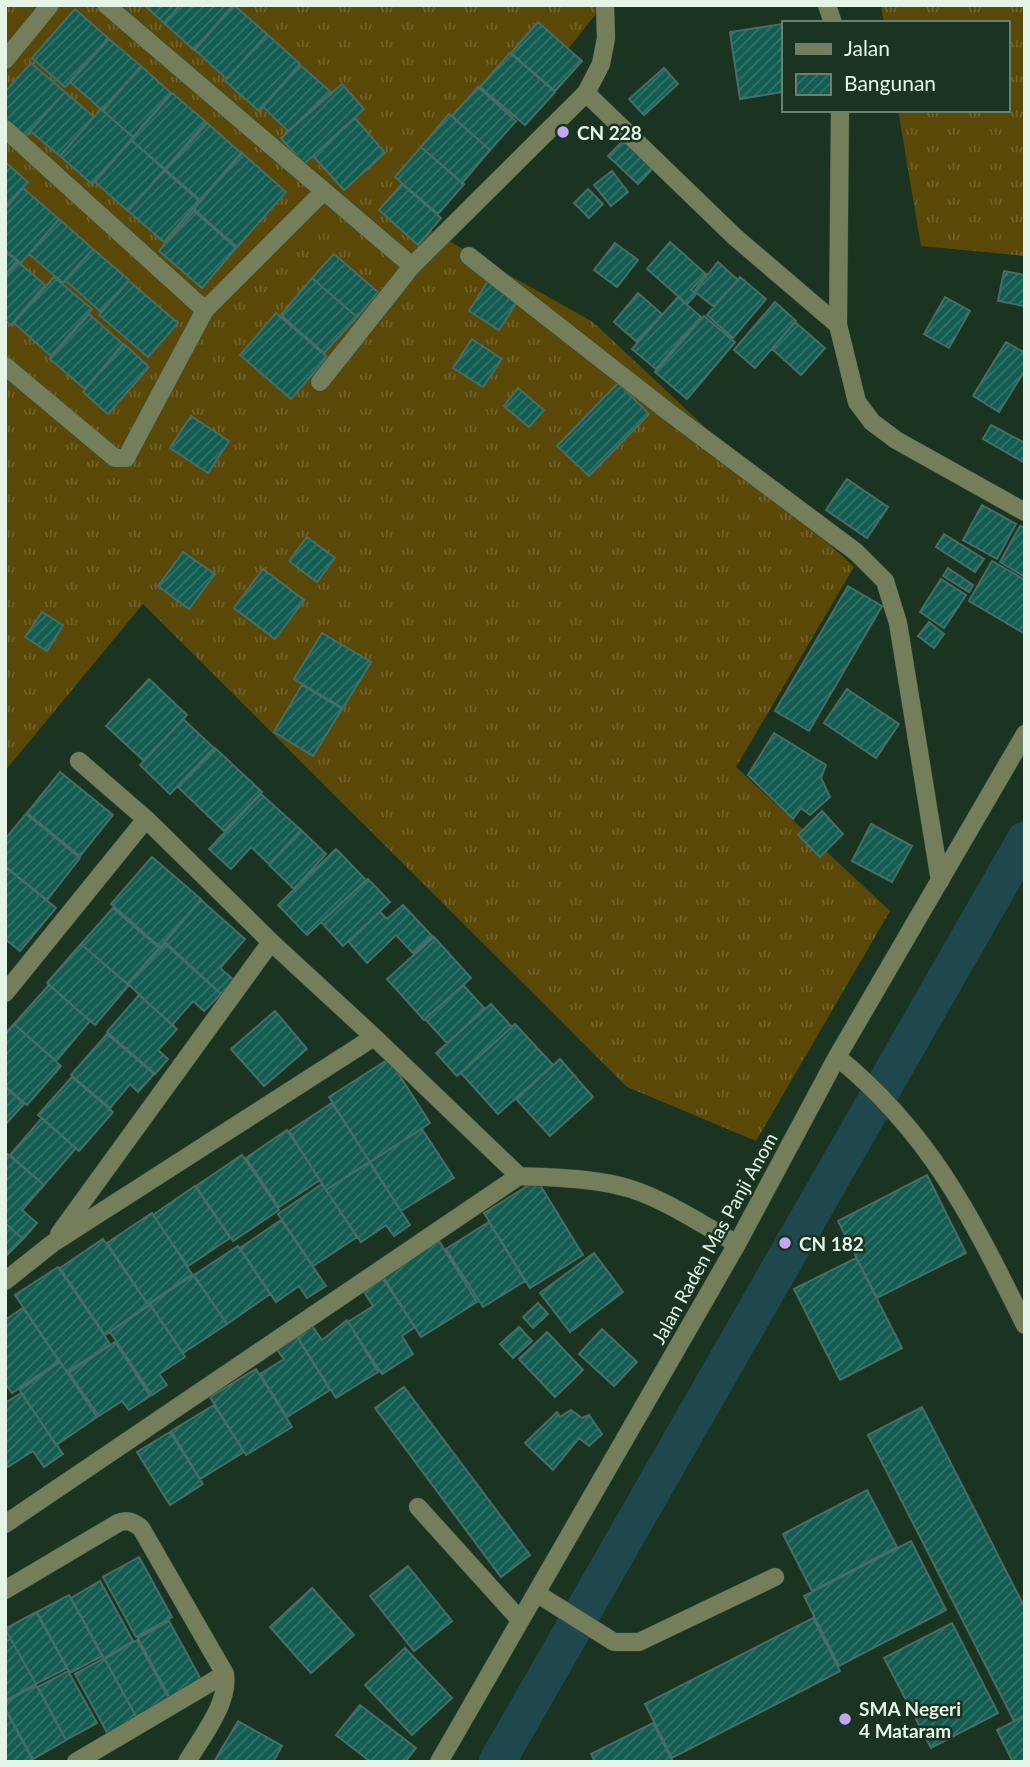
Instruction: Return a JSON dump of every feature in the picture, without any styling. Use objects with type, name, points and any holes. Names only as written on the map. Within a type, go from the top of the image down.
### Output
[{"type":"street","points":[[5,60],[50,5]]},
{"type":"street","points":[[107,5],[412,266]]},
{"type":"street","points":[[320,382],[412,266],[586,93],[601,64],[606,38],[605,5]]},
{"type":"street","points":[[586,93],[735,237],[838,325]]},
{"type":"street","points":[[840,112],[838,325],[856,402],[872,422],[896,440],[1025,512]]},
{"type":"street","points":[[5,129],[205,310]]},
{"type":"street","points":[[5,366],[115,458],[125,458],[205,310],[324,191]]},
{"type":"street","points":[[469,256],[666,410],[856,552],[885,581],[898,623],[940,881]]},
{"type":"street","name":"Jalan Raden Mas Panji Anom","points":[[439,1762],[737,1244],[837,1057],[1025,734]]},
{"type":"street","points":[[79,761],[146,819],[271,942],[519,1176]]},
{"type":"street","points":[[5,993],[146,819]]},
{"type":"street","points":[[53,1243],[271,942]]},
{"type":"street","points":[[5,1281],[53,1243],[374,1037]]},
{"type":"street","points":[[837,1057],[862,1077],[915,1134],[943,1172],[970,1216],[1025,1325]]},
{"type":"street","points":[[5,1524],[519,1176],[579,1179],[630,1189],[654,1198],[737,1244]]},
{"type":"street","points":[[418,1507],[520,1620]]},
{"type":"street","points":[[5,1590],[123,1520],[133,1522],[141,1528],[225,1674],[227,1686],[223,1699],[187,1762]]},
{"type":"street","points":[[536,1592],[614,1642],[639,1642],[775,1577]]},
{"type":"street","points":[[76,1762],[225,1674]]},
{"type":"green space","points":[[5,5],[603,5],[426,228],[593,322],[854,567],[736,767],[890,911],[756,1141],[627,1087],[143,604],[5,771]]},
{"type":"green space","points":[[881,5],[1025,5],[1025,256],[921,246],[898,112],[1009,112],[1009,21],[884,21]]},
{"type":"building","points":[[144,5],[180,5],[164,23]]},
{"type":"building","points":[[180,5],[233,5],[194,50],[164,23]]},
{"type":"building","points":[[234,5],[267,34],[227,79],[195,50]]},
{"type":"building","points":[[75,9],[108,38],[65,87],[32,58]]},
{"type":"building","points":[[538,22],[582,61],[555,91],[511,53]]},
{"type":"building","points":[[782,24],[782,92],[740,99],[730,32]]},
{"type":"building","points":[[267,34],[300,64],[259,111],[225,81]]},
{"type":"building","points":[[109,39],[141,66],[102,110],[70,82]]},
{"type":"building","points":[[510,53],[555,92],[525,125],[480,87]]},
{"type":"building","points":[[31,63],[65,92],[24,138],[5,122],[5,92]]},
{"type":"building","points":[[300,65],[331,92],[288,131],[263,107]]},
{"type":"building","points":[[141,66],[171,93],[133,137],[103,111]]},
{"type":"building","points":[[664,68],[678,84],[644,115],[629,99]]},
{"type":"building","points":[[342,84],[364,109],[304,164],[281,138]]},
{"type":"building","points":[[478,87],[516,121],[490,150],[452,116]]},
{"type":"building","points":[[65,92],[94,117],[60,156],[30,131]]},
{"type":"building","points":[[172,93],[206,122],[165,169],[131,140]]},
{"type":"building","points":[[101,109],[133,137],[92,184],[60,156]]},
{"type":"building","points":[[449,114],[490,150],[462,183],[421,147]]},
{"type":"building","points":[[355,118],[385,153],[344,190],[313,156]]},
{"type":"building","points":[[207,123],[241,153],[200,200],[166,170]]},
{"type":"building","points":[[131,140],[165,170],[128,211],[95,182]]},
{"type":"building","points":[[624,140],[654,167],[638,184],[608,156]]},
{"type":"building","points":[[421,147],[464,184],[438,214],[395,177]]},
{"type":"building","points":[[242,153],[286,192],[237,247],[194,209]]},
{"type":"building","points":[[5,162],[28,182],[5,208]]},
{"type":"building","points":[[164,170],[199,201],[164,242],[128,211]]},
{"type":"building","points":[[612,171],[628,192],[611,206],[594,185]]},
{"type":"building","points":[[402,184],[441,218],[418,245],[379,210]]},
{"type":"building","points":[[23,188],[59,219],[21,263],[5,250],[5,209]]},
{"type":"building","points":[[588,189],[603,204],[589,218],[574,203]]},
{"type":"building","points":[[194,211],[236,248],[202,288],[159,251]]},
{"type":"building","points":[[59,219],[93,249],[63,283],[29,254]]},
{"type":"building","points":[[670,242],[706,274],[691,290],[696,294],[687,304],[647,269]]},
{"type":"building","points":[[615,243],[638,260],[617,287],[594,270]]},
{"type":"building","points":[[93,249],[129,280],[101,312],[65,280]]},
{"type":"building","points":[[5,251],[17,261],[5,275]]},
{"type":"building","points":[[334,254],[378,292],[357,317],[312,278]]},
{"type":"building","points":[[18,262],[45,285],[11,325],[5,320],[5,276]]},
{"type":"building","points":[[718,262],[738,280],[714,307],[694,291]]},
{"type":"building","points":[[1004,271],[1025,275],[1024,306],[998,301]]},
{"type":"building","points":[[54,277],[92,309],[51,356],[14,323]]},
{"type":"building","points":[[740,277],[766,299],[733,338],[707,315]]},
{"type":"building","points":[[312,278],[357,317],[324,353],[281,315]]},
{"type":"building","points":[[129,281],[178,323],[148,357],[99,315]]},
{"type":"building","points":[[488,281],[518,300],[499,330],[469,311]]},
{"type":"building","points":[[638,293],[662,314],[637,342],[614,322]]},
{"type":"building","points":[[678,297],[701,317],[656,369],[632,349]]},
{"type":"building","points":[[945,297],[970,311],[949,348],[924,334]]},
{"type":"building","points":[[775,302],[796,321],[755,368],[734,350]]},
{"type":"building","points":[[276,313],[327,357],[291,399],[240,355]]},
{"type":"building","points":[[89,314],[123,344],[85,389],[50,359]]},
{"type":"building","points":[[704,316],[735,342],[687,399],[655,372]]},
{"type":"building","points":[[795,322],[825,348],[801,375],[772,349]]},
{"type":"building","points":[[472,339],[502,359],[483,387],[453,368]]},
{"type":"building","points":[[1006,342],[1025,353],[1025,370],[999,412],[973,396]]},
{"type":"building","points":[[124,344],[149,367],[108,414],[83,392]]},
{"type":"building","points":[[618,383],[649,414],[589,476],[557,446]]},
{"type":"building","points":[[518,388],[544,410],[529,427],[504,406]]},
{"type":"building","points":[[191,416],[229,441],[208,473],[170,448]]},
{"type":"building","points":[[991,425],[1025,443],[1025,463],[983,439]]},
{"type":"building","points":[[847,479],[888,507],[867,538],[826,510]]},
{"type":"building","points":[[982,505],[1016,524],[997,559],[963,540]]},
{"type":"building","points":[[1020,526],[1025,528],[1025,577],[1000,562]]},
{"type":"building","points":[[944,534],[984,559],[975,572],[936,547]]},
{"type":"building","points":[[307,537],[335,558],[317,582],[289,561]]},
{"type":"building","points":[[183,552],[215,574],[189,609],[158,586]]},
{"type":"building","points":[[992,561],[1025,580],[1025,634],[969,601]]},
{"type":"building","points":[[948,568],[973,585],[969,592],[943,576]]},
{"type":"building","points":[[263,569],[304,600],[275,639],[234,608]]},
{"type":"building","points":[[941,579],[966,595],[944,628],[920,612]]},
{"type":"building","points":[[848,586],[882,606],[809,731],[775,711]]},
{"type":"building","points":[[42,612],[63,625],[47,651],[25,637]]},
{"type":"building","points":[[929,622],[944,634],[934,648],[918,636]]},
{"type":"building","points":[[322,633],[371,662],[343,708],[294,679]]},
{"type":"building","points":[[149,679],[187,715],[144,761],[106,726]]},
{"type":"building","points":[[302,685],[342,709],[313,756],[274,732]]},
{"type":"building","points":[[847,689],[899,724],[876,758],[824,723]]},
{"type":"building","points":[[183,719],[214,748],[170,794],[140,765]]},
{"type":"building","points":[[774,733],[826,765],[821,778],[830,797],[810,815],[801,808],[793,819],[748,775]]},
{"type":"building","points":[[215,748],[262,792],[224,831],[178,787]]},
{"type":"building","points":[[60,772],[113,815],[80,856],[27,813]]},
{"type":"building","points":[[261,794],[301,830],[269,864],[251,847],[231,869],[209,849]]},
{"type":"building","points":[[822,811],[843,834],[820,857],[798,835]]},
{"type":"building","points":[[26,814],[80,858],[47,900],[5,866],[5,839]]},
{"type":"building","points":[[871,824],[912,846],[892,882],[852,861]]},
{"type":"building","points":[[301,830],[326,854],[294,889],[269,865]]},
{"type":"building","points":[[336,849],[366,880],[307,935],[278,905]]},
{"type":"building","points":[[152,857],[201,899],[160,947],[111,904]]},
{"type":"building","points":[[5,867],[56,908],[20,951],[5,939]]},
{"type":"building","points":[[368,879],[390,902],[343,946],[321,922]]},
{"type":"building","points":[[201,900],[245,939],[220,968],[234,980],[221,994],[165,942]]},
{"type":"building","points":[[403,905],[432,936],[413,953],[396,935],[367,963],[348,941],[380,912],[387,919]]},
{"type":"building","points":[[113,908],[159,948],[127,984],[81,944]]},
{"type":"building","points":[[434,937],[471,978],[424,1020],[387,979]]},
{"type":"building","points":[[81,944],[129,985],[95,1025],[47,983]]},
{"type":"building","points":[[165,944],[221,994],[204,1011],[193,1001],[172,1025],[128,984]]},
{"type":"building","points":[[49,985],[90,1021],[56,1061],[14,1024]]},
{"type":"building","points":[[463,985],[485,1009],[447,1043],[425,1019]]},
{"type":"building","points":[[139,995],[177,1029],[158,1050],[168,1059],[155,1074],[107,1032]]},
{"type":"building","points":[[491,1004],[512,1027],[457,1076],[436,1053]]},
{"type":"building","points":[[275,1011],[307,1049],[264,1086],[231,1049]]},
{"type":"building","points":[[14,1024],[61,1066],[27,1105],[5,1086],[5,1034]]},
{"type":"building","points":[[515,1024],[553,1065],[498,1114],[461,1073]]},
{"type":"building","points":[[107,1034],[154,1074],[138,1092],[130,1084],[110,1108],[71,1075]]},
{"type":"building","points":[[389,1059],[430,1123],[370,1162],[329,1097]]},
{"type":"building","points":[[560,1059],[593,1097],[550,1136],[516,1099]]},
{"type":"building","points":[[72,1077],[113,1112],[79,1151],[38,1115]]},
{"type":"building","points":[[5,1087],[24,1104],[5,1125]]},
{"type":"building","points":[[332,1103],[370,1162],[326,1190],[289,1131]]},
{"type":"building","points":[[42,1118],[76,1148],[44,1185],[10,1155]]},
{"type":"building","points":[[422,1129],[454,1178],[401,1211],[370,1162]]},
{"type":"building","points":[[287,1130],[320,1180],[279,1207],[246,1158]]},
{"type":"building","points":[[5,1152],[44,1185],[22,1210],[37,1223],[23,1239],[5,1223]]},
{"type":"building","points":[[242,1155],[279,1210],[233,1241],[196,1186]]},
{"type":"building","points":[[369,1162],[410,1225],[394,1236],[386,1225],[361,1242],[326,1190]]},
{"type":"building","points":[[927,1175],[966,1253],[877,1298],[838,1221]]},
{"type":"building","points":[[537,1180],[583,1255],[530,1288],[484,1213]]},
{"type":"building","points":[[322,1184],[357,1237],[313,1266],[278,1214]]},
{"type":"building","points":[[195,1186],[230,1238],[188,1266],[153,1215]]},
{"type":"building","points":[[152,1213],[192,1274],[148,1304],[107,1243]]},
{"type":"building","points":[[281,1220],[326,1286],[307,1298],[299,1286],[276,1302],[240,1248]]},
{"type":"building","points":[[489,1222],[525,1281],[483,1307],[446,1249]]},
{"type":"building","points":[[5,1223],[23,1239],[6,1256],[5,1255]]},
{"type":"building","points":[[103,1239],[148,1305],[105,1335],[60,1268]]},
{"type":"building","points":[[439,1241],[477,1302],[421,1337],[383,1276]]},
{"type":"building","points":[[238,1246],[270,1294],[227,1324],[194,1275]]},
{"type":"building","points":[[594,1253],[623,1292],[570,1332],[540,1293]]},
{"type":"building","points":[[856,1258],[902,1348],[840,1380],[794,1289]]},
{"type":"building","points":[[58,1267],[110,1344],[67,1372],[15,1295]]},
{"type":"building","points":[[193,1275],[227,1324],[183,1353],[150,1304]]},
{"type":"building","points":[[383,1279],[415,1327],[402,1336],[413,1354],[382,1374],[348,1322],[373,1306],[364,1292]]},
{"type":"building","points":[[538,1303],[548,1314],[533,1328],[523,1317]]},
{"type":"building","points":[[150,1305],[185,1357],[159,1374],[167,1385],[152,1395],[110,1332]]},
{"type":"building","points":[[23,1308],[59,1361],[12,1393],[5,1383],[5,1320]]},
{"type":"building","points":[[347,1320],[378,1372],[336,1398],[298,1338],[312,1326],[322,1340]]},
{"type":"building","points":[[519,1327],[532,1341],[513,1358],[500,1344]]},
{"type":"building","points":[[602,1329],[637,1362],[614,1386],[579,1354]]},
{"type":"building","points":[[547,1332],[583,1370],[555,1397],[519,1359]]},
{"type":"building","points":[[297,1337],[330,1390],[287,1417],[260,1374],[284,1359],[277,1350]]},
{"type":"building","points":[[115,1342],[150,1396],[129,1410],[122,1401],[99,1416],[69,1373]]},
{"type":"building","points":[[60,1362],[97,1417],[56,1445],[20,1390]]},
{"type":"building","points":[[256,1369],[292,1427],[246,1455],[210,1397]]},
{"type":"building","points":[[404,1387],[530,1555],[501,1577],[375,1408]]},
{"type":"building","points":[[21,1393],[63,1454],[44,1467],[33,1451],[8,1467],[5,1463],[5,1403]]},
{"type":"building","points":[[214,1405],[244,1452],[200,1479],[171,1431]]},
{"type":"building","points":[[922,1407],[1025,1608],[1025,1715],[1014,1721],[868,1435]]},
{"type":"building","points":[[571,1410],[582,1418],[589,1415],[602,1434],[589,1446],[579,1438],[553,1470],[525,1443],[557,1412],[560,1417]]},
{"type":"building","points":[[170,1432],[203,1484],[170,1505],[137,1452]]},
{"type":"building","points":[[867,1490],[897,1547],[812,1591],[783,1534]]},
{"type":"building","points":[[911,1541],[946,1610],[839,1666],[804,1596]]},
{"type":"building","points":[[139,1557],[172,1617],[136,1637],[103,1577]]},
{"type":"building","points":[[408,1566],[452,1621],[414,1651],[370,1596]]},
{"type":"building","points":[[100,1581],[133,1641],[104,1658],[71,1598]]},
{"type":"building","points":[[312,1588],[354,1635],[311,1673],[270,1627]]},
{"type":"building","points":[[69,1595],[102,1656],[70,1673],[37,1612]]},
{"type":"building","points":[[36,1612],[67,1668],[36,1684],[5,1629]]},
{"type":"building","points":[[813,1618],[840,1671],[672,1758],[645,1704]]},
{"type":"building","points":[[169,1621],[204,1685],[172,1702],[138,1638]]},
{"type":"building","points":[[952,1623],[998,1713],[931,1748],[884,1658]]},
{"type":"building","points":[[5,1629],[36,1684],[5,1701]]},
{"type":"building","points":[[137,1640],[172,1704],[139,1722],[105,1659]]},
{"type":"building","points":[[405,1648],[452,1698],[412,1735],[365,1685]]},
{"type":"building","points":[[104,1658],[139,1722],[110,1738],[75,1674]]},
{"type":"building","points":[[68,1671],[97,1723],[66,1740],[38,1687]]},
{"type":"building","points":[[36,1685],[66,1740],[33,1759],[5,1708],[5,1702]]},
{"type":"building","points":[[360,1705],[416,1748],[405,1762],[371,1762],[336,1735]]},
{"type":"building","points":[[5,1709],[32,1759],[27,1762],[5,1762]]},
{"type":"building","points":[[1025,1716],[1025,1762],[1013,1762],[997,1730]]},
{"type":"building","points":[[238,1721],[282,1746],[273,1762],[214,1762]]},
{"type":"building","points":[[653,1723],[673,1762],[595,1762],[591,1754]]},
{"type":"waterway","points":[[497,1762],[1025,840]]},
{"type":"place","name":"CN 228","points":[[563,132]]},
{"type":"place","name":"CN 182","points":[[785,1243]]},
{"type":"place","name":"SMA Negeri 4 Mataram","points":[[845,1719]]}]
